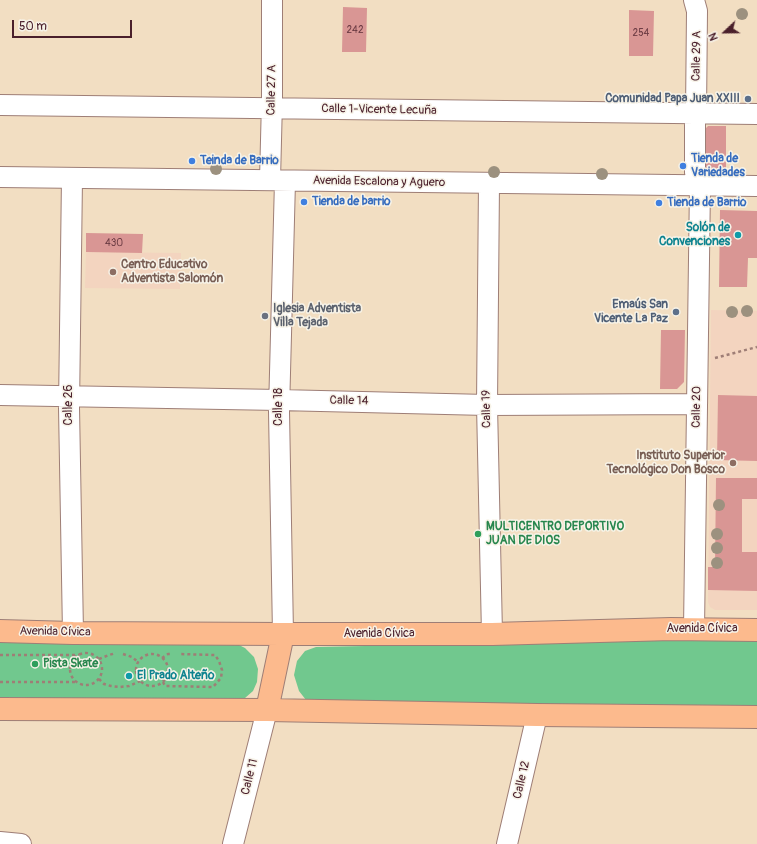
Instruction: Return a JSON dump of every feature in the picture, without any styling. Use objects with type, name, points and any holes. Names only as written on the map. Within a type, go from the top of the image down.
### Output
[{"type":"main road","name":"Avenida Cívica","points":[[0,631],[73,633],[492,634],[663,629],[757,630]]},
{"type":"main road","points":[[267,710],[283,634]]},
{"type":"main road","points":[[0,710],[267,710],[757,717]]},
{"type":"street","name":"Calle 27 A","points":[[272,0],[272,108],[278,180]]},
{"type":"street","name":"Calle 29 A","points":[[694,0],[697,11],[696,118],[698,179]]},
{"type":"street","name":"Calle 1-Vicente Lecuña","points":[[0,105],[272,108],[696,118],[757,114]]},
{"type":"street","name":"Avenida Escalona y Aguero","points":[[0,177],[489,183],[698,179],[757,186]]},
{"type":"street","name":"Calle 26","points":[[72,178],[69,396],[73,633]]},
{"type":"street","name":"Calle 20","points":[[694,629],[698,179]]},
{"type":"street","name":"Calle 18","points":[[278,180],[279,400],[283,634]]},
{"type":"street","name":"Calle 19","points":[[489,183],[487,405],[492,634]]},
{"type":"street","name":"Calle 14","points":[[0,396],[69,396],[487,405],[697,404]]},
{"type":"street","name":"Calle 11","points":[[233,844],[267,710]]},
{"type":"street","name":"Calle 12","points":[[508,844],[537,715]]},
{"type":"street","points":[[0,842],[21,844]]},
{"type":"path","points":[[711,359],[757,347]]},
{"type":"path","points":[[99,659],[109,654],[117,653],[125,654],[138,662]]},
{"type":"path","points":[[0,655],[90,654],[99,659],[102,664],[102,675],[95,683],[90,685],[76,682],[0,682]]},
{"type":"path","points":[[152,654],[162,658],[167,667],[166,678],[163,682],[158,685],[148,686],[140,681],[136,672],[138,662],[146,655],[152,654]]},
{"type":"path","points":[[162,658],[168,654],[215,655],[222,670],[221,678],[213,687],[165,686],[163,682]]},
{"type":"path","points":[[76,682],[71,673],[71,668],[75,658],[79,655]]},
{"type":"path","points":[[99,679],[104,684],[120,687],[129,686],[140,681]]},
{"type":"shaded area","points":[[86,252],[181,253],[180,289],[85,288]]},
{"type":"shaded area","name":"Instituto Superior Tecnológico Don Bosco","points":[[711,310],[757,311],[757,610],[715,610],[710,607],[708,602]]},
{"type":"green space","name":"El Prado Alteño","points":[[0,636],[235,643],[245,648],[254,657],[258,669],[257,682],[253,691],[245,698],[232,704],[0,697]]},
{"type":"green space","points":[[657,640],[757,641],[757,706],[317,704],[306,700],[299,691],[294,675],[297,661],[305,651],[316,647]]},
{"type":"building","points":[[343,7],[367,8],[366,52],[342,52]]},
{"type":"building","points":[[629,10],[654,11],[653,56],[629,56]]},
{"type":"building","points":[[708,126],[726,126],[726,171],[706,171],[702,166],[702,132]]},
{"type":"building","name":"Solón de Convenciones","points":[[720,210],[757,211],[757,258],[748,258],[747,287],[719,287]]},
{"type":"building","points":[[86,233],[143,234],[142,253],[86,252]]},
{"type":"building","points":[[661,330],[685,330],[684,382],[677,389],[660,389]]},
{"type":"building","points":[[718,395],[757,396],[757,461],[717,460]]},
{"type":"building","points":[[716,478],[757,478],[757,499],[742,499],[742,552],[757,552],[757,591],[708,590],[708,567],[715,567]]},
{"type":"place","name":"Comunidad Papa Juan XXIII","points":[[748,99]]},
{"type":"place","name":"Teinda de Barrio","points":[[192,161]]},
{"type":"place","name":"Tienda de Variedades","points":[[683,166]]},
{"type":"place","name":"Tienda de barrio","points":[[304,202]]},
{"type":"place","name":"Tienda de Barrio","points":[[659,203]]},
{"type":"place","name":"Solón de Convenciones","points":[[738,235]]},
{"type":"place","name":"Centro Educativo Adventista Salomón","points":[[113,272]]},
{"type":"place","name":"Emaús San Vicente La Paz","points":[[676,312]]},
{"type":"place","name":"Iglesia Adventista Villa Tejada","points":[[265,316]]},
{"type":"place","name":"Instituto Superior Tecnológico Don Bosco","points":[[733,463]]},
{"type":"place","name":"MULTICENTRO DEPORTIVO JUAN DE DIOS","points":[[478,534]]},
{"type":"place","name":"Pista Skate","points":[[35,664]]},
{"type":"place","name":"El Prado Alteño","points":[[129,676]]}]
